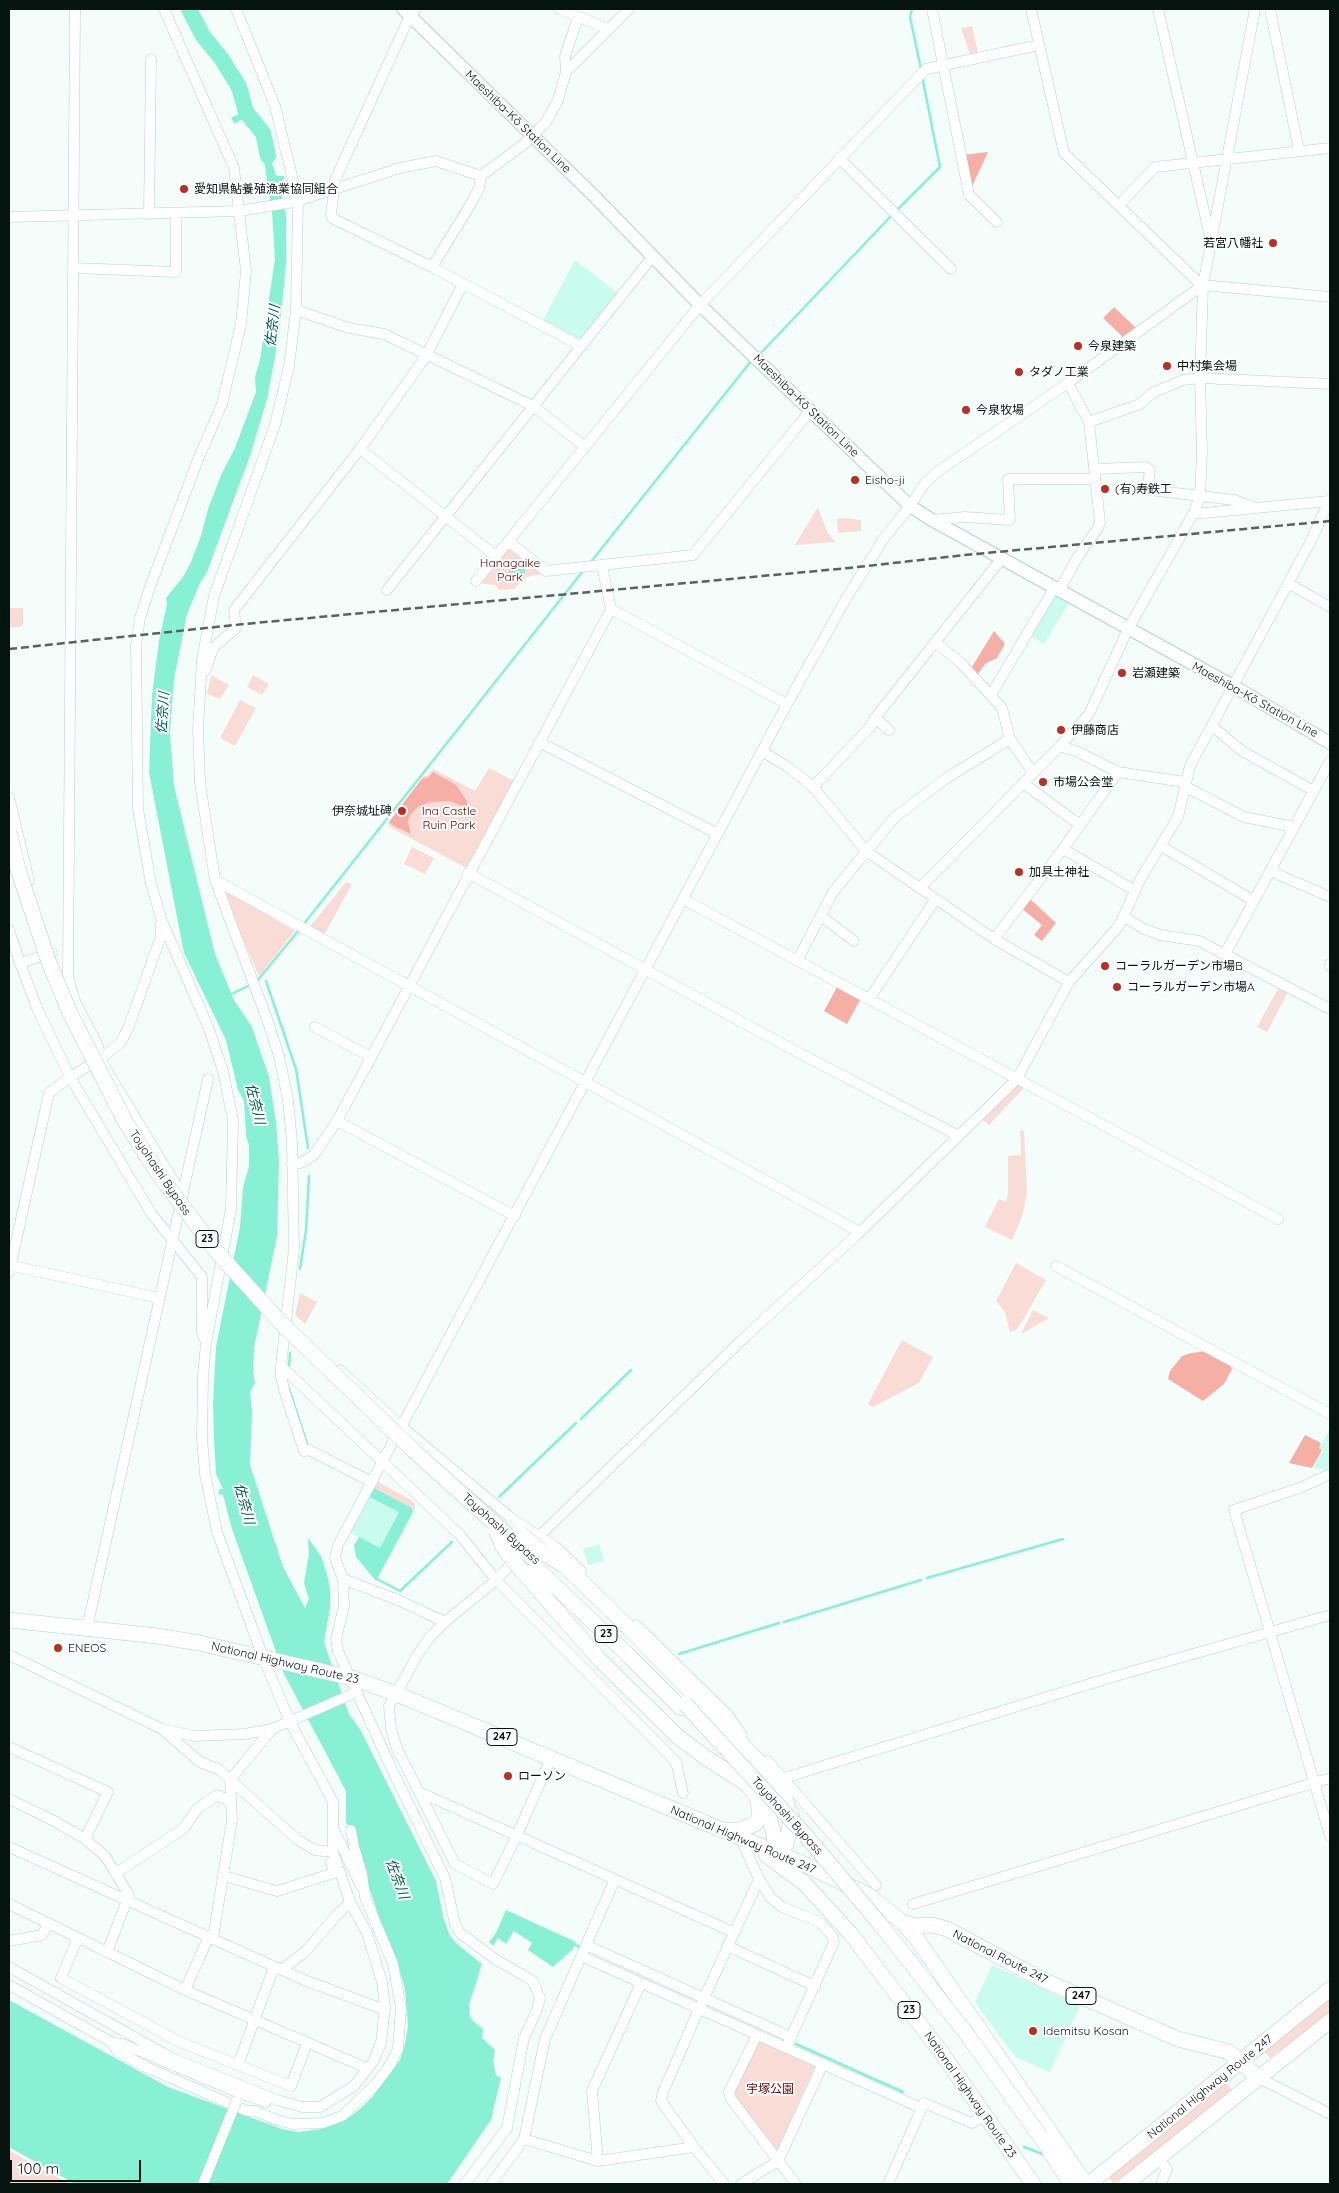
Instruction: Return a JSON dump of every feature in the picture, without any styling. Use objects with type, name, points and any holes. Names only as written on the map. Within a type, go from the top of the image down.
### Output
[{"type":"highway","name":"Toyohashi Bypass","points":[[9,831],[18,869],[48,960],[68,1011],[126,1123],[157,1172],[198,1227],[253,1294],[328,1370],[532,1561],[683,1706],[807,1837],[880,1924],[1012,2096],[1071,2184]]},
{"type":"highway","name":"Toyohashi Bypass","points":[[9,857],[43,962],[64,1014],[122,1125],[152,1175],[187,1224],[249,1299],[277,1328],[324,1373],[532,1561]]},
{"type":"highway","points":[[532,1561],[599,1659],[677,1736],[750,1787],[768,1812],[771,1853],[786,1844],[792,1817]]},
{"type":"highway","points":[[532,1561],[566,1567],[619,1618],[769,1772],[783,1794],[792,1817],[799,1852],[817,1870]]},
{"type":"highway","name":"National Highway Route 23","points":[[9,1620],[157,1636],[267,1658],[351,1685],[397,1694],[658,1804]]},
{"type":"highway","name":"Toyohashi Bypass","points":[[683,1706],[803,1840],[877,1927],[973,2052],[1065,2184]]},
{"type":"highway","points":[[722,1830],[739,1830],[750,1827],[758,1820],[760,1804],[750,1787]]},
{"type":"highway","name":"National Highway Route 247","points":[[658,1804],[722,1830],[771,1853]]},
{"type":"highway","name":"National Highway Route 247","points":[[658,1804],[743,1844],[817,1870],[868,1895],[901,1922]]},
{"type":"highway","name":"National Highway Route 23","points":[[771,1853],[804,1883],[850,1933],[941,2052],[1032,2184]]},
{"type":"highway","points":[[901,1922],[917,1939],[1087,2184]]},
{"type":"highway","name":"National Route 247","points":[[901,1922],[908,1925],[932,1925],[947,1929],[1042,1979],[1178,2039],[1229,2052],[1259,2078]]},
{"type":"highway","name":"National Highway Route 247","points":[[1087,2184],[1330,1989]]},
{"type":"highway","name":"National Highway Route 247","points":[[1126,2184],[1157,2157],[1330,2021]]},
{"type":"main road","name":"Maeshiba-Kō Station Line","points":[[410,12],[700,305],[910,506],[932,520],[1233,686],[1330,743]]},
{"type":"street","points":[[75,9],[67,968],[75,1001]]},
{"type":"street","points":[[164,9],[234,168],[242,210],[246,271],[241,324],[222,404],[199,457],[140,618],[136,645],[138,809],[150,884],[162,921],[209,1029],[222,1071],[233,1120],[231,1209],[206,1343],[203,1376],[202,1439],[209,1498],[218,1532],[267,1658],[293,1720],[333,1802],[331,1852],[334,1873],[277,1891],[224,1876]]},
{"type":"street","points":[[236,9],[275,106],[296,201],[296,310],[289,366],[275,425],[214,596],[202,660],[198,757],[205,824],[214,880],[246,960],[279,1056],[288,1100],[292,1162],[294,1249],[281,1366],[285,1393],[304,1451],[309,1450],[372,1482]]},
{"type":"street","points":[[559,9],[608,29]]},
{"type":"street","points":[[566,72],[629,9]]},
{"type":"street","points":[[932,9],[969,195],[997,222]]},
{"type":"street","points":[[1031,9],[1064,153],[1197,282],[1203,285],[1330,296]]},
{"type":"street","points":[[1158,9],[1211,242]]},
{"type":"street","points":[[920,888],[1089,714],[1128,629],[1193,514],[1200,498],[1202,452],[1200,378],[1203,285],[1255,9]]},
{"type":"street","points":[[1270,9],[1299,151]]},
{"type":"street","points":[[410,12],[334,180],[332,218],[432,267],[581,346]]},
{"type":"street","points":[[432,267],[479,188],[481,176],[533,136],[546,122],[558,100],[566,72],[565,56],[578,17]]},
{"type":"street","points":[[476,581],[700,305],[926,69],[1039,45]]},
{"type":"street","points":[[149,214],[151,59]]},
{"type":"street","points":[[1119,205],[1155,167],[1330,148]]},
{"type":"street","points":[[839,158],[950,269]]},
{"type":"street","points":[[9,218],[242,210],[296,201],[400,168],[436,161],[481,176]]},
{"type":"street","points":[[73,268],[176,272],[176,213]]},
{"type":"street","points":[[387,590],[653,256]]},
{"type":"street","points":[[202,680],[213,648],[236,628],[234,610],[360,450],[426,356],[463,284]]},
{"type":"street","points":[[466,2184],[507,2128],[524,2038],[537,2010],[540,1998],[533,1981],[495,1959],[460,1932],[455,1924],[445,1878],[346,1672],[336,1639],[344,1606],[343,1579],[335,1558],[338,1545],[788,704],[850,592],[884,537],[910,506],[925,483],[937,472],[1068,383],[1203,285]]},
{"type":"street","points":[[296,310],[348,328],[384,334],[426,356],[533,406],[584,446]]},
{"type":"street","points":[[1089,422],[1140,404],[1152,393],[1183,380],[1200,378],[1330,384]]},
{"type":"street","points":[[991,696],[1100,522],[1089,422],[1068,383]]},
{"type":"street","points":[[508,541],[546,571],[693,555],[810,411]]},
{"type":"street","points":[[360,450],[496,556]]},
{"type":"street","points":[[932,520],[965,517],[1010,520],[1008,479],[1095,474],[1146,467],[1150,470],[1148,484],[1150,490],[1200,498],[1234,500],[1253,507]]},
{"type":"street","points":[[551,1758],[517,1836],[493,1884],[455,1864],[397,1749],[391,1729],[390,1706],[416,1656],[429,1638],[445,1622],[496,1580],[539,1535],[746,1336],[860,1232],[957,1135],[1017,1079],[1069,982],[1119,926],[1124,917],[1134,890],[1178,817],[1184,784],[1190,766],[1312,539],[1330,500],[1193,514]]},
{"type":"street","points":[[814,787],[870,727],[875,718],[1002,558]]},
{"type":"street","points":[[292,1162],[301,1163],[314,1155],[337,1121],[468,873],[611,609],[602,565]]},
{"type":"street","points":[[1288,583],[1330,607]]},
{"type":"street","points":[[611,609],[788,704]]},
{"type":"street","points":[[935,642],[954,656],[1005,713],[1010,739],[1033,773]]},
{"type":"street","points":[[875,718],[889,730]]},
{"type":"street","points":[[1212,726],[1242,751],[1314,791]]},
{"type":"street","points":[[797,961],[833,892],[894,818],[945,779],[1010,739]]},
{"type":"street","points":[[539,742],[718,834]]},
{"type":"street","points":[[1060,746],[1078,752],[1118,772],[1184,784],[1244,817],[1294,827]]},
{"type":"street","points":[[763,752],[788,767],[814,787],[866,851],[994,939],[1069,982]]},
{"type":"street","points":[[1225,954],[1330,760]]},
{"type":"street","points":[[994,939],[1063,849],[1118,772]]},
{"type":"street","points":[[1023,783],[1080,825]]},
{"type":"street","points":[[9,797],[28,877],[53,953],[98,1046],[100,1059],[182,1195]]},
{"type":"street","points":[[1161,846],[1254,902]]},
{"type":"street","points":[[1063,849],[1134,890]]},
{"type":"street","points":[[1270,871],[1330,897]]},
{"type":"street","points":[[468,873],[799,1053],[957,1135]]},
{"type":"street","points":[[9,882],[28,877]]},
{"type":"street","points":[[214,880],[860,1232]]},
{"type":"street","points":[[683,899],[1278,1219]]},
{"type":"street","points":[[869,998],[935,900]]},
{"type":"street","points":[[820,916],[854,941]]},
{"type":"street","points":[[1124,917],[1144,929],[1161,935],[1199,940],[1330,1009]]},
{"type":"street","points":[[159,1298],[9,1268],[47,1099],[51,1090],[100,1059],[121,1042],[129,1026],[161,936],[162,921]]},
{"type":"street","points":[[9,930],[37,1008],[70,1077],[134,1187],[172,1240],[202,1277],[202,1333],[206,1343]]},
{"type":"street","points":[[20,963],[53,953]]},
{"type":"street","points":[[315,1027],[371,1057]]},
{"type":"street","points":[[87,1628],[208,1080]]},
{"type":"street","points":[[337,1121],[515,1216]]},
{"type":"street","points":[[1056,1266],[1330,1414]]},
{"type":"street","points":[[287,1320],[401,1426],[511,1518],[556,1547],[728,1716],[736,1729],[784,1778],[876,1885]]},
{"type":"street","points":[[281,1366],[460,1535],[496,1580],[676,1762],[683,1793]]},
{"type":"street","points":[[1330,1474],[1302,1487],[1234,1510],[1330,1836]]},
{"type":"street","points":[[343,1579],[398,1600],[445,1622]]},
{"type":"street","points":[[784,1778],[1110,1678],[1270,1634],[1330,1615]]},
{"type":"street","points":[[9,1655],[162,1729],[194,1736],[222,1736],[272,1729],[293,1720],[351,1685]]},
{"type":"street","points":[[162,1729],[200,1762],[218,1769],[298,1840],[315,1850],[331,1852]]},
{"type":"street","points":[[185,1990],[211,1937],[224,1876],[232,1820],[230,1780],[272,1729]]},
{"type":"street","points":[[9,1747],[108,1792],[85,1839]]},
{"type":"street","points":[[913,1904],[1330,1778]]},
{"type":"street","points":[[419,1792],[733,1932]]},
{"type":"street","points":[[116,1873],[182,1829],[198,1808],[217,1795],[231,1802]]},
{"type":"street","points":[[9,1799],[56,1822],[85,1839],[105,1856],[116,1873],[129,1895],[107,1952]]},
{"type":"street","points":[[9,1985],[111,2042],[125,2045],[236,2101],[247,2112],[256,2111],[292,2124],[323,2123],[342,2116],[375,2085],[390,2065],[398,2049],[401,2025],[398,1985],[394,1964],[363,1889],[333,1828]]},
{"type":"street","points":[[351,1830],[362,1874],[363,1889]]},
{"type":"street","points":[[743,1844],[759,1879],[771,1898],[782,1907],[820,1922],[832,1936],[834,1942],[786,2048]]},
{"type":"street","points":[[9,1847],[278,1968],[382,2008]]},
{"type":"street","points":[[111,2042],[117,2051],[146,2067],[236,2101],[320,2107],[354,2086],[373,2062],[378,2052],[383,2031],[382,1982],[367,1933],[350,1902],[331,1852]]},
{"type":"street","points":[[504,2184],[493,2181],[524,2138],[545,2039],[615,1879]]},
{"type":"street","points":[[724,2184],[694,2147],[661,2101],[699,2009],[759,1879]]},
{"type":"street","points":[[238,2065],[254,2021],[278,1968],[304,1952],[335,1916],[350,1902]]},
{"type":"street","points":[[9,1904],[185,1990],[362,2066]]},
{"type":"street","points":[[9,1941],[42,1935],[49,1923]]},
{"type":"street","points":[[78,1937],[61,1978],[180,2042],[291,2086],[307,2043]]},
{"type":"street","points":[[586,1945],[792,2038]]},
{"type":"street","points":[[727,1946],[815,1986]]},
{"type":"street","points":[[581,1956],[921,2108]]},
{"type":"street","points":[[9,1967],[172,2058],[291,2105]]},
{"type":"street","points":[[598,2161],[592,2091],[641,1983]]},
{"type":"street","points":[[291,2105],[298,2100],[319,2101],[342,2087],[362,2066],[370,2056],[382,2008]]},
{"type":"street","points":[[757,2035],[729,2092],[730,2099],[796,2184]]},
{"type":"street","points":[[741,2184],[778,2161],[823,2064]]},
{"type":"street","points":[[1259,2078],[1330,2114]]},
{"type":"street","points":[[203,2184],[236,2101]]},
{"type":"street","points":[[888,2184],[924,2103],[972,2123],[985,2115]]},
{"type":"street","points":[[524,2138],[598,2161],[694,2147]]},
{"type":"street","points":[[1157,2157],[1167,2169],[1161,2184]]},
{"type":"shaded area","points":[[988,152],[970,191],[963,155]]},
{"type":"shaded area","points":[[575,260],[619,294],[580,342],[542,322]]},
{"type":"shaded area","points":[[1114,307],[1137,329],[1124,338],[1103,318]]},
{"type":"shaded area","points":[[1053,594],[1069,603],[1044,644],[1029,635]]},
{"type":"shaded area","points":[[994,631],[1005,644],[997,658],[985,664],[976,677],[970,670]]},
{"type":"shaded area","points":[[433,772],[456,785],[467,801],[467,808],[450,801],[431,802],[419,806],[410,815],[408,822],[411,834],[392,825],[389,822],[422,779],[429,777]]},
{"type":"shaded area","points":[[1029,898],[1056,923],[1042,941],[1034,935],[1042,925],[1021,908]]},
{"type":"shaded area","points":[[837,987],[860,1000],[847,1024],[824,1011]]},
{"type":"shaded area","points":[[1208,1351],[1228,1362],[1232,1369],[1224,1384],[1203,1401],[1168,1379],[1170,1371],[1182,1356]]},
{"type":"shaded area","points":[[1329,1430],[1330,1471],[1313,1468],[1323,1450],[1320,1447]]},
{"type":"shaded area","points":[[1305,1435],[1321,1443],[1319,1448],[1322,1450],[1312,1468],[1289,1463]]},
{"type":"shaded area","points":[[369,1497],[399,1512],[380,1549],[350,1533]]},
{"type":"shaded area","points":[[599,1544],[604,1561],[588,1565],[583,1549]]},
{"type":"shaded area","name":"Idemitsu Kosan","points":[[992,1965],[1080,2006],[1050,2072],[1015,2057],[975,2002]]},
{"type":"green space","points":[[972,26],[978,53],[970,55],[961,28]]},
{"type":"green space","points":[[818,507],[828,534],[836,542],[795,545]]},
{"type":"green space","points":[[837,519],[861,520],[861,531],[838,533]]},
{"type":"green space","name":"Hanagaike Park","points":[[507,547],[512,547],[543,574],[526,577],[514,589],[499,590],[495,585],[478,583]]},
{"type":"green space","points":[[9,608],[23,608],[23,626],[9,628]]},
{"type":"green space","points":[[211,675],[229,685],[220,699],[207,694]]},
{"type":"green space","points":[[253,675],[269,684],[262,695],[247,687]]},
{"type":"green space","points":[[240,700],[256,708],[235,746],[220,738]]},
{"type":"green space","name":"Ina Castle Ruin Park","points":[[489,768],[514,781],[466,868],[390,827],[388,823],[423,776],[427,776],[433,769],[475,791]]},
{"type":"green space","points":[[412,847],[434,858],[425,874],[404,864]]},
{"type":"green space","points":[[346,882],[352,884],[323,937],[308,929]]},
{"type":"green space","points":[[225,890],[295,931],[259,976],[240,932]]},
{"type":"green space","points":[[1280,985],[1289,990],[1267,1032],[1257,1027]]},
{"type":"green space","points":[[1019,1081],[1023,1084],[1023,1089],[989,1125],[981,1119]]},
{"type":"green space","points":[[1024,1130],[1027,1192],[1022,1217],[1012,1240],[985,1227],[999,1199],[1006,1202],[1008,1194],[1008,1156],[1021,1155],[1020,1131]]},
{"type":"green space","points":[[1016,1263],[1046,1280],[1021,1323],[1016,1330],[1010,1332],[1005,1312],[996,1301]]},
{"type":"green space","points":[[300,1293],[317,1302],[305,1324],[295,1315]]},
{"type":"green space","points":[[1033,1310],[1049,1318],[1021,1334]]},
{"type":"green space","points":[[902,1340],[933,1357],[919,1383],[873,1407],[868,1404]]},
{"type":"green space","points":[[377,1481],[411,1500],[415,1504],[413,1512],[412,1508],[374,1488]]},
{"type":"green space","points":[[1330,1998],[1330,2013],[1270,2058],[1262,2049]]},
{"type":"green space","name":"宇塚公園","points":[[761,2040],[814,2064],[815,2067],[778,2149],[775,2149],[733,2096],[733,2092],[758,2041]]},
{"type":"green space","points":[[1225,2081],[1234,2092],[1178,2133],[1114,2184],[1108,2176]]},
{"type":"green space","points":[[9,2147],[75,2184],[9,2184]]},
{"type":"water","points":[[250,108],[254,116],[257,115],[276,176],[284,176],[285,179],[279,182],[286,216],[286,263],[279,336],[267,399],[251,453],[207,572],[200,583],[187,614],[174,679],[170,733],[174,786],[215,954],[234,1000],[252,1027],[269,1077],[276,1122],[279,1161],[277,1236],[254,1348],[253,1371],[255,1383],[250,1392],[252,1412],[250,1465],[283,1567],[305,1608],[309,1599],[304,1583],[309,1554],[308,1538],[321,1556],[330,1589],[330,1608],[324,1642],[349,1714],[360,1729],[436,1881],[443,1916],[449,1934],[457,1944],[482,1964],[469,2005],[469,2013],[472,2020],[483,2029],[482,2038],[495,2050],[493,2062],[496,2075],[501,2078],[491,2120],[447,2184],[75,2184],[9,2147],[9,2000],[168,2087],[282,2129],[298,2132],[321,2129],[347,2119],[360,2109],[373,2096],[400,2060],[408,2025],[405,1989],[397,1961],[389,1947],[367,1881],[353,1829],[346,1823],[346,1791],[284,1674],[232,1529],[223,1495],[218,1494],[220,1489],[223,1489],[216,1474],[214,1439],[213,1404],[216,1347],[240,1227],[243,1188],[249,1166],[249,1145],[246,1136],[244,1101],[238,1090],[226,1040],[184,953],[149,772],[152,695],[159,641],[167,604],[166,598],[183,577],[191,562],[201,536],[208,509],[222,473],[235,448],[256,392],[255,377],[260,360],[275,259],[272,212],[262,136],[256,125],[246,126],[244,118],[235,124],[231,118]]},
{"type":"water","points":[[517,563],[525,564],[525,573],[510,576],[510,568]]},
{"type":"water","points":[[374,1488],[412,1508],[413,1512],[376,1581],[356,1557],[354,1545],[359,1537],[380,1548],[399,1512],[369,1497]]},
{"type":"water","points":[[506,1910],[576,1942],[573,1949],[553,1967],[528,1950],[532,1943],[514,1931],[506,1944],[498,1938],[493,1946],[489,1942],[496,1933]]},
{"type":"pier","points":[[9,2148],[75,2184],[70,2184],[14,2153]]},
{"type":"waterway","name":"佐奈川","points":[[189,9],[203,36],[221,58],[239,87],[246,112],[263,133],[268,156]]},
{"type":"waterway","points":[[912,9],[910,17],[921,69]]},
{"type":"waterway","points":[[896,211],[940,167],[922,76]]},
{"type":"waterway","points":[[759,355],[892,215]]},
{"type":"waterway","points":[[590,563],[752,360]]},
{"type":"waterway","points":[[303,925],[583,571]]},
{"type":"waterway","points":[[257,981],[299,930]]},
{"type":"waterway","points":[[266,981],[296,1069],[308,1148]]},
{"type":"waterway","points":[[230,995],[252,984]]},
{"type":"waterway","points":[[300,1269],[306,1230],[309,1176]]},
{"type":"waterway","points":[[289,1366],[290,1353]]},
{"type":"waterway","points":[[581,1419],[631,1370]]},
{"type":"waterway","points":[[288,1386],[307,1444]]},
{"type":"waterway","points":[[499,1497],[576,1423]]},
{"type":"waterway","points":[[927,1578],[1063,1539]]},
{"type":"waterway","points":[[376,1577],[400,1591],[452,1542]]},
{"type":"waterway","points":[[784,1622],[921,1580]]},
{"type":"waterway","points":[[679,1654],[779,1623]]},
{"type":"waterway","points":[[572,1944],[580,1947]]},
{"type":"waterway","points":[[796,2044],[903,2092]]},
{"type":"waterway","points":[[1024,2147],[1045,2155]]},
{"type":"railway","points":[[9,649],[244,624],[1330,521]]},
{"type":"place","name":"愛知県鮎養殖漁業協同組合","points":[[184,189]]},
{"type":"place","name":"若宮八幡社","points":[[1273,243]]},
{"type":"place","name":"今泉建築","points":[[1078,346]]},
{"type":"place","name":"中村集会場","points":[[1167,366]]},
{"type":"place","name":"タダノ工業","points":[[1019,372]]},
{"type":"place","name":"今泉牧場","points":[[966,410]]},
{"type":"place","name":"Eisho-ji","points":[[855,480]]},
{"type":"place","name":"(有)寿鉄工","points":[[1105,489]]},
{"type":"place","name":"岩瀬建築","points":[[1122,673]]},
{"type":"place","name":"伊藤商店","points":[[1061,730]]},
{"type":"place","name":"市場公会堂","points":[[1043,782]]},
{"type":"place","name":"伊奈城址碑","points":[[402,811]]},
{"type":"place","name":"加具土神社","points":[[1019,872]]},
{"type":"place","name":"コーラルガーデン市場B","points":[[1105,966]]},
{"type":"place","name":"コーラルガーデン市場A","points":[[1117,987]]},
{"type":"place","name":"ENEOS","points":[[58,1648]]},
{"type":"place","name":"ローソン","points":[[508,1776]]},
{"type":"place","name":"Idemitsu Kosan","points":[[1033,2031]]}]
